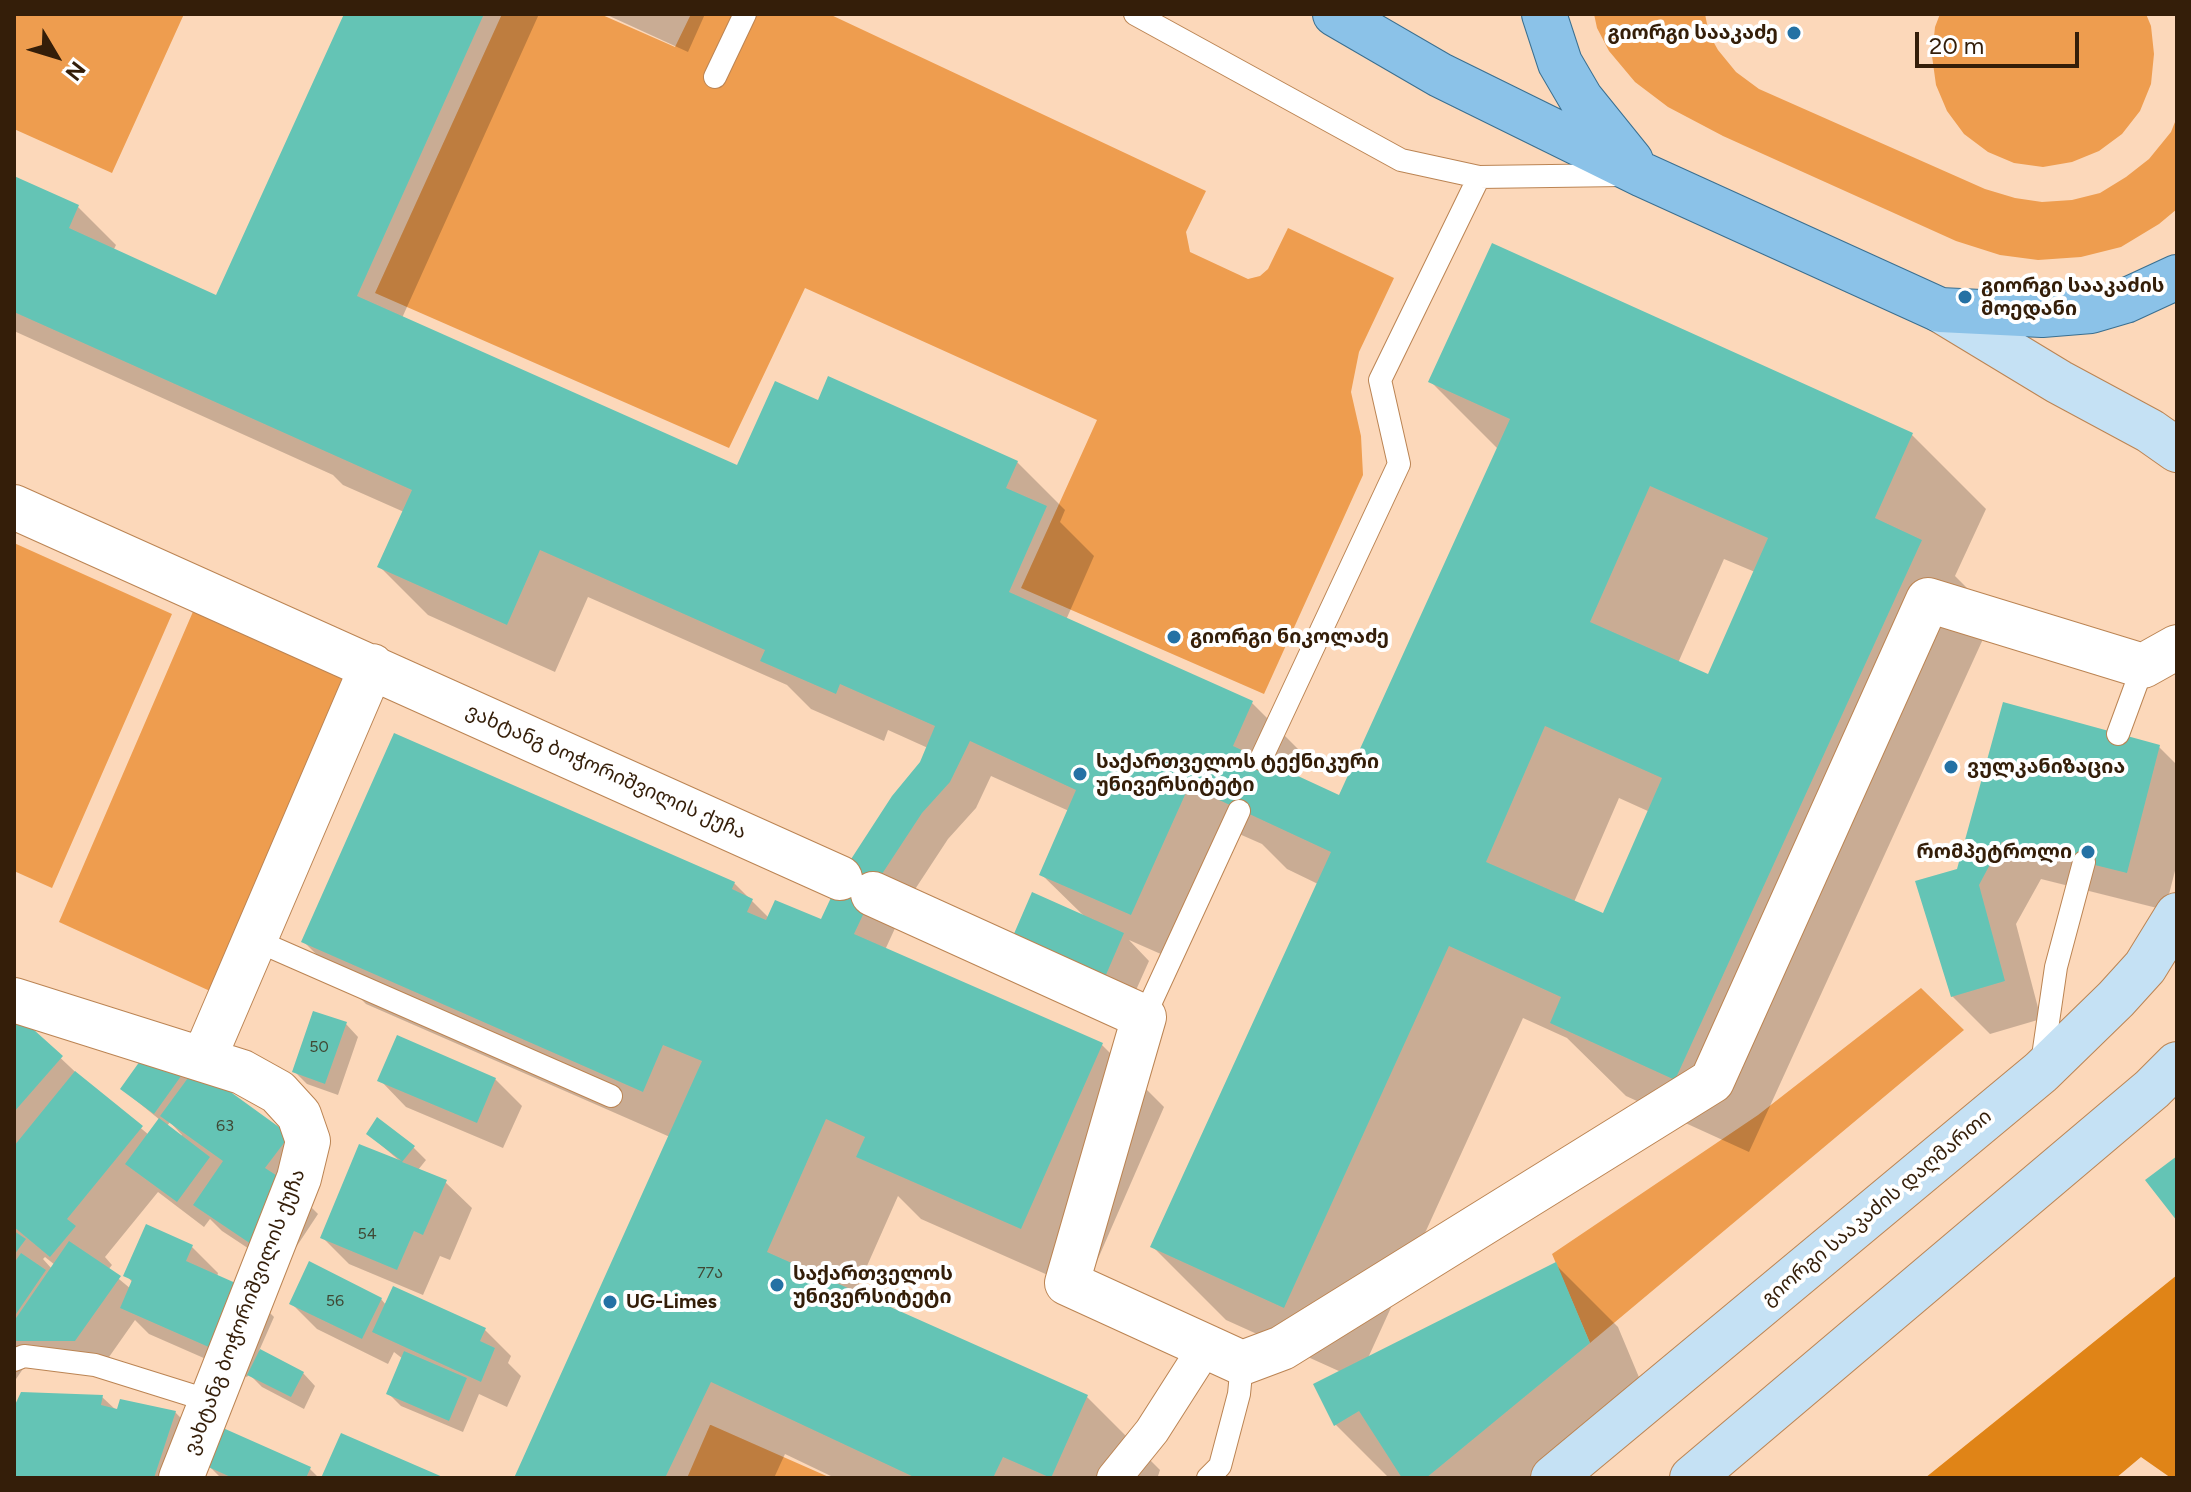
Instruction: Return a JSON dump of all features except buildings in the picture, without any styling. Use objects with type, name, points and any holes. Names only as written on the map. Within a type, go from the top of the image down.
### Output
[{"type":"main road","points":[[1335,14],[1440,75],[1643,175],[1940,310],[2059,382],[2150,431],[2177,450]]},
{"type":"main road","points":[[1544,14],[1560,63],[1581,99],[1643,175]]},
{"type":"main road","points":[[1940,310],[2042,315],[2091,311],[2125,301],[2177,277]]},
{"type":"main road","name":"გიორგი სააკაძის დაღმართი","points":[[1553,1478],[2041,1072],[2145,967],[2177,915]]},
{"type":"main road","points":[[1692,1478],[2140,1100],[2177,1064]]},
{"type":"street","name":"ვახტანგ ბოჭორიშვილის ქუჩა","points":[[14,507],[1144,1017]]},
{"type":"street","points":[[1144,1017],[1067,1283],[1223,1356],[1282,1348],[1712,1081],[1928,600],[2160,656]]},
{"type":"street","points":[[204,1058],[372,666]]},
{"type":"street","name":"ვახტანგ ბოჭორიშვილის ქუჩა","points":[[14,1000],[242,1072],[278,1092],[299,1115],[308,1141],[299,1178],[181,1478]]},
{"type":"street","points":[[1114,1478],[1152,1431],[1223,1356]]},
{"type":"lane","points":[[715,77],[745,14]]},
{"type":"lane","points":[[1135,14],[1401,160],[1479,177],[1643,175]]},
{"type":"lane","points":[[1261,759],[1399,464],[1380,380],[1479,177]]},
{"type":"lane","points":[[2118,734],[2160,656]]},
{"type":"lane","points":[[1144,1017],[1239,811]]},
{"type":"lane","points":[[2041,1072],[2056,967],[2084,862]]},
{"type":"lane","points":[[255,940],[611,1096]]},
{"type":"lane","points":[[14,1360],[24,1356],[95,1365],[210,1401]]},
{"type":"lane","points":[[1208,1478],[1220,1466],[1239,1394],[1223,1356]]},
{"type":"shaded area","points":[[14,14],[184,14],[112,173],[14,129]]},
{"type":"shaded area","points":[[502,14],[600,14],[675,47],[691,14],[829,14],[1206,191],[1186,232],[1190,252],[1248,279],[1260,276],[1268,269],[1288,228],[1394,278],[1359,352],[1351,392],[1361,436],[1363,475],[1264,694],[1021,588],[1097,420],[805,288],[729,448],[375,293]]},
{"type":"shaded area","points":[[1594,14],[1705,14],[1709,34],[1718,50],[1736,72],[1759,89],[1985,189],[2015,198],[2042,202],[2072,200],[2100,193],[2149,159],[2171,132],[2177,117],[2177,209],[2121,247],[2081,257],[2038,260],[2000,255],[1956,241],[1723,136],[1668,107],[1635,82],[1609,51],[1597,28]]},
{"type":"shaded area","points":[[1940,14],[2146,14],[2151,26],[2154,54],[2151,84],[2140,111],[2122,134],[2099,151],[2072,162],[2043,167],[2014,163],[1988,152],[1964,134],[1947,111],[1936,85],[1932,56],[1935,27]]},
{"type":"shaded area","points":[[14,543],[172,614],[52,888],[14,871]]},
{"type":"shaded area","points":[[195,607],[349,674],[210,991],[59,922]]},
{"type":"shaded area","points":[[1921,988],[1964,1030],[1590,1343],[1552,1254],[1758,1115]]},
{"type":"shaded area","points":[[2177,1275],[2177,1478],[2171,1478],[2141,1457],[2116,1478],[1925,1478]]},
{"type":"shaded area","points":[[711,1425],[831,1478],[687,1478]]},
{"type":"place","name":"გიორგი სააკაძე","points":[[1794,33]]},
{"type":"place","name":"გიორგი სააკაძის მოედანი","points":[[1965,297]]},
{"type":"place","name":"გიორგი ნიკოლაძე","points":[[1174,637]]},
{"type":"place","name":"ვულკანიზაცია","points":[[1951,767]]},
{"type":"place","name":"საქართველოს ტექნიკური უნივერსიტეტი","points":[[1080,774]]},
{"type":"place","name":"რომპეტროლი","points":[[2088,852]]},
{"type":"place","name":"საქართველოს უნივერსიტეტი","points":[[777,1285]]},
{"type":"place","name":"UG-Limes","points":[[610,1302]]}]
